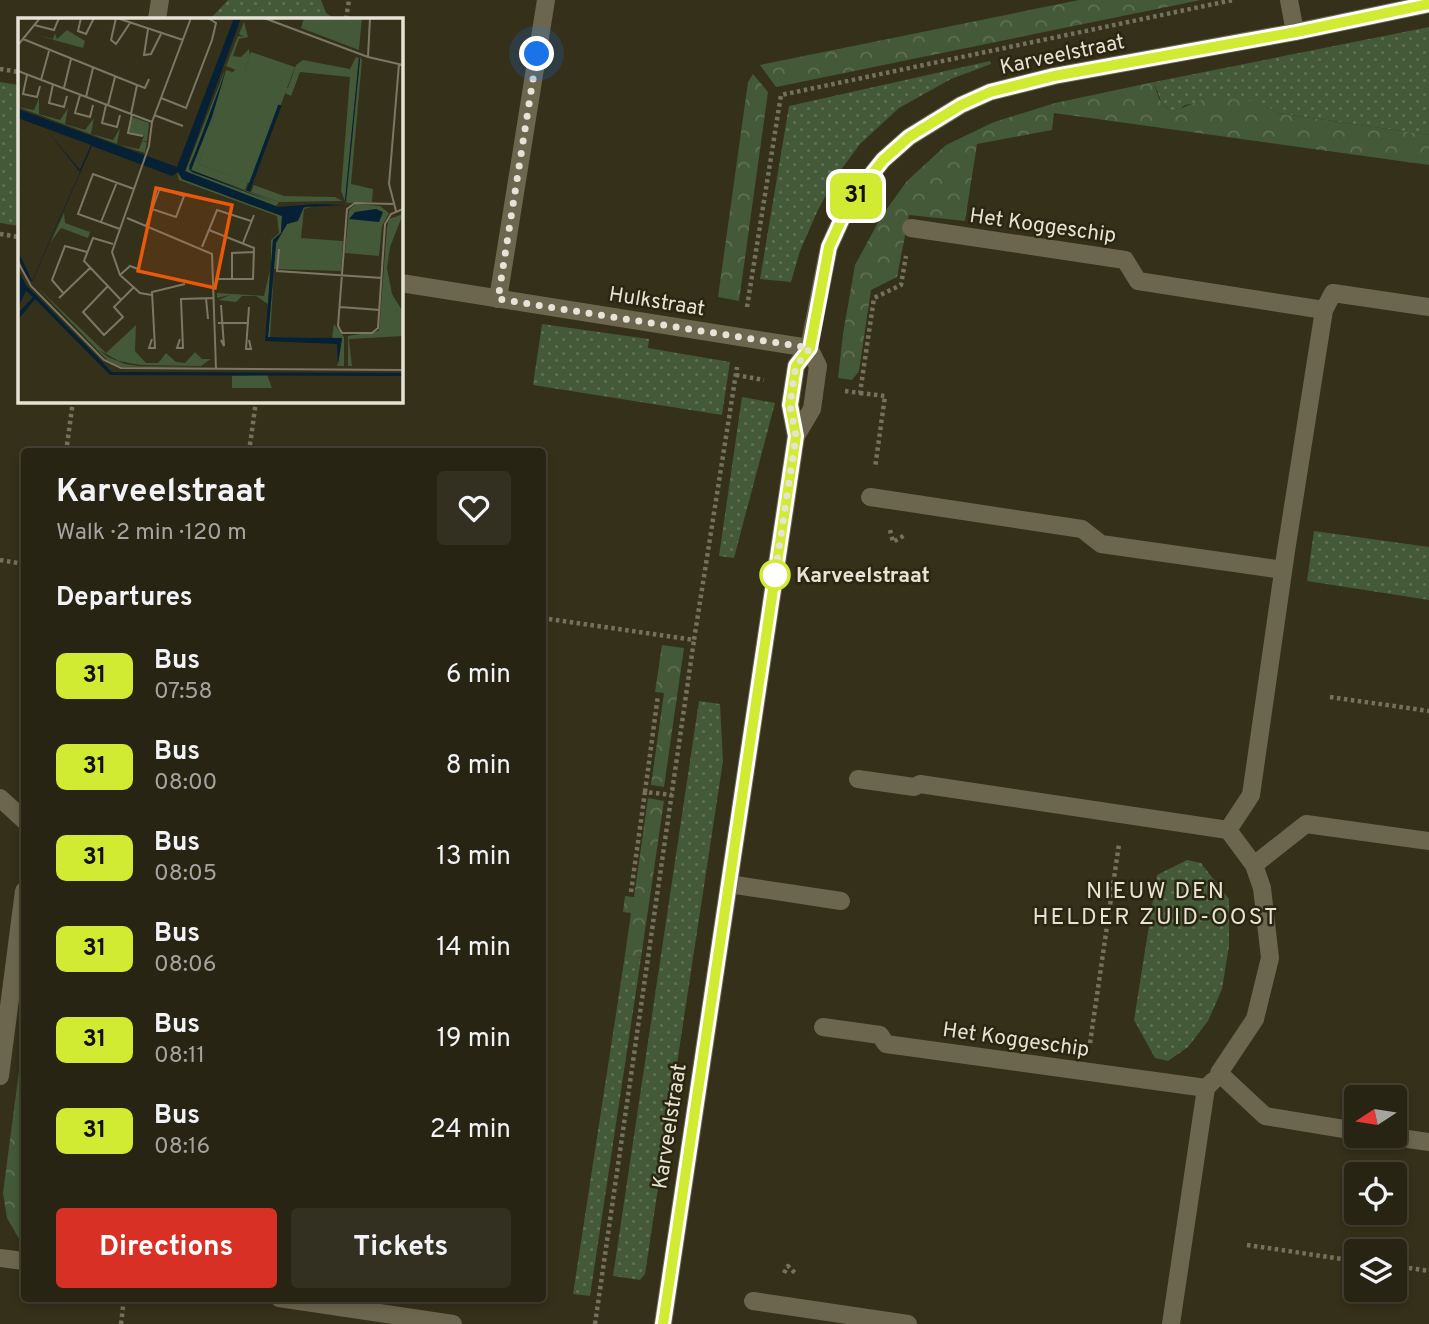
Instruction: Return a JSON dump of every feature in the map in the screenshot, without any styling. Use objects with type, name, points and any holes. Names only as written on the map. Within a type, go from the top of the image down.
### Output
[{"type":"street","points":[[157,18],[160,0]]},
{"type":"street","points":[[498,299],[546,0]]},
{"type":"street","points":[[1289,0],[1296,32]]},
{"type":"street","name":"Karveelstraat","points":[[663,1324],[796,436],[790,405],[796,366],[810,348],[829,247],[845,212],[883,160],[909,137],[961,105],[990,92],[1054,76],[1296,32],[1429,4]]},
{"type":"street","name":"Het Koggeschip","points":[[911,228],[1125,260],[1138,281],[1324,310]]},
{"type":"street","name":"Hulkstraat","points":[[402,283],[810,348]]},
{"type":"street","points":[[1228,830],[1251,795],[1324,310],[1333,293],[1429,307]]},
{"type":"street","name":"Karveelstraat","points":[[796,436],[812,409],[816,387],[818,366],[810,348]]},
{"type":"street","points":[[870,498],[1082,528],[1101,544],[1283,570]]},
{"type":"street","points":[[858,779],[914,787],[920,784],[1228,830],[1254,865],[1262,888],[1270,958],[1255,1019],[1206,1088],[1171,1324]]},
{"type":"street","points":[[0,798],[21,817]]},
{"type":"street","points":[[1254,865],[1306,824],[1429,841]]},
{"type":"street","points":[[729,884],[841,901]]},
{"type":"street","points":[[0,1076],[21,914]]},
{"type":"street","name":"Het Koggeschip","points":[[822,1027],[880,1035],[887,1044],[1206,1088]]},
{"type":"street","points":[[1219,1073],[1265,1116],[1344,1129]]},
{"type":"street","points":[[1407,1139],[1429,1142]]},
{"type":"street","points":[[0,1258],[21,1261]]},
{"type":"street","points":[[753,1301],[908,1324]]},
{"type":"street","points":[[328,1302],[353,1304],[453,1324]]},
{"type":"path","points":[[346,18],[349,0]]},
{"type":"path","points":[[0,69],[18,72]]},
{"type":"path","points":[[860,393],[874,298],[901,285],[911,228]]},
{"type":"path","points":[[0,234],[18,237]]},
{"type":"path","points":[[595,1324],[694,640],[742,337]]},
{"type":"path","points":[[816,387],[885,396],[874,476]]},
{"type":"path","points":[[67,448],[73,402]]},
{"type":"path","points":[[250,448],[256,402]]},
{"type":"path","points":[[890,532],[893,541],[905,536]]},
{"type":"path","points":[[0,560],[21,564]]},
{"type":"path","points":[[546,619],[694,640]]},
{"type":"path","points":[[631,892],[658,695]]},
{"type":"path","points":[[1330,696],[1429,711]]},
{"type":"path","points":[[645,792],[672,795]]},
{"type":"path","points":[[1086,1072],[1123,813]]},
{"type":"path","points":[[1247,1245],[1344,1259]]},
{"type":"path","points":[[783,1275],[788,1266],[797,1276]]},
{"type":"path","points":[[1407,1268],[1429,1271]]},
{"type":"path","points":[[121,1324],[124,1302]]},
{"type":"green space","points":[[228,0],[321,0],[326,13],[334,18],[211,18]]},
{"type":"green space","points":[[1079,0],[1201,0],[776,87],[760,65]]},
{"type":"green space","points":[[1429,27],[1429,135],[1277,113],[1268,107],[1228,98],[1170,110],[1162,104],[1154,82]]},
{"type":"green space","points":[[990,61],[991,64],[951,79],[899,108],[860,144],[835,178],[817,212],[800,251],[791,282],[760,279],[789,106]]},
{"type":"green space","points":[[753,74],[768,92],[739,301],[718,297],[748,82]]},
{"type":"green space","points":[[0,82],[18,85],[18,226],[0,223]]},
{"type":"green space","points":[[1154,82],[1161,102],[1171,110],[1211,98],[1231,98],[1261,104],[1277,113],[1429,135],[1429,165],[1054,113],[1052,130],[977,144],[965,221],[909,215],[897,277],[871,290],[859,371],[852,380],[838,378],[855,265],[881,217],[907,181],[946,145],[994,122],[1055,103]]},
{"type":"green space","points":[[542,324],[649,339],[648,348],[730,362],[722,415],[533,385]]},
{"type":"green space","points":[[742,397],[775,403],[734,558],[719,556]]},
{"type":"green space","points":[[1314,531],[1429,547],[1429,600],[1307,581]]},
{"type":"green space","points":[[662,645],[684,648],[664,787],[651,785],[664,693],[655,692]]},
{"type":"green space","points":[[699,701],[720,704],[723,761],[645,1274],[640,1280],[613,1276]]},
{"type":"green space","points":[[648,798],[664,801],[641,958],[625,955],[631,913],[623,912],[625,896],[634,897]]},
{"type":"green space","points":[[1187,860],[1201,863],[1229,899],[1229,946],[1222,989],[1208,1021],[1188,1047],[1168,1061],[1155,1058],[1134,1020],[1157,875]]},
{"type":"green space","points":[[625,955],[641,958],[590,1296],[573,1294]]},
{"type":"green space","points":[[20,1063],[21,1240],[7,1218],[3,1193]]},
{"type":"bus line","name":"31","points":[[663,1324],[796,436],[790,405],[796,366],[810,348],[829,247],[845,212],[883,160],[909,137],[961,105],[990,92],[1054,76],[1296,32],[1429,4]]},
{"type":"place","name":"Karveelstraat","points":[[775,575]]},
{"type":"district","name":"NIEUW DEN HELDER ZUID-OOST","points":[[1156,903]]},
{"type":"route","points":[[537,54],[498,299],[810,348],[796,366],[793,384],[790,405],[796,436],[775,575]]}]
